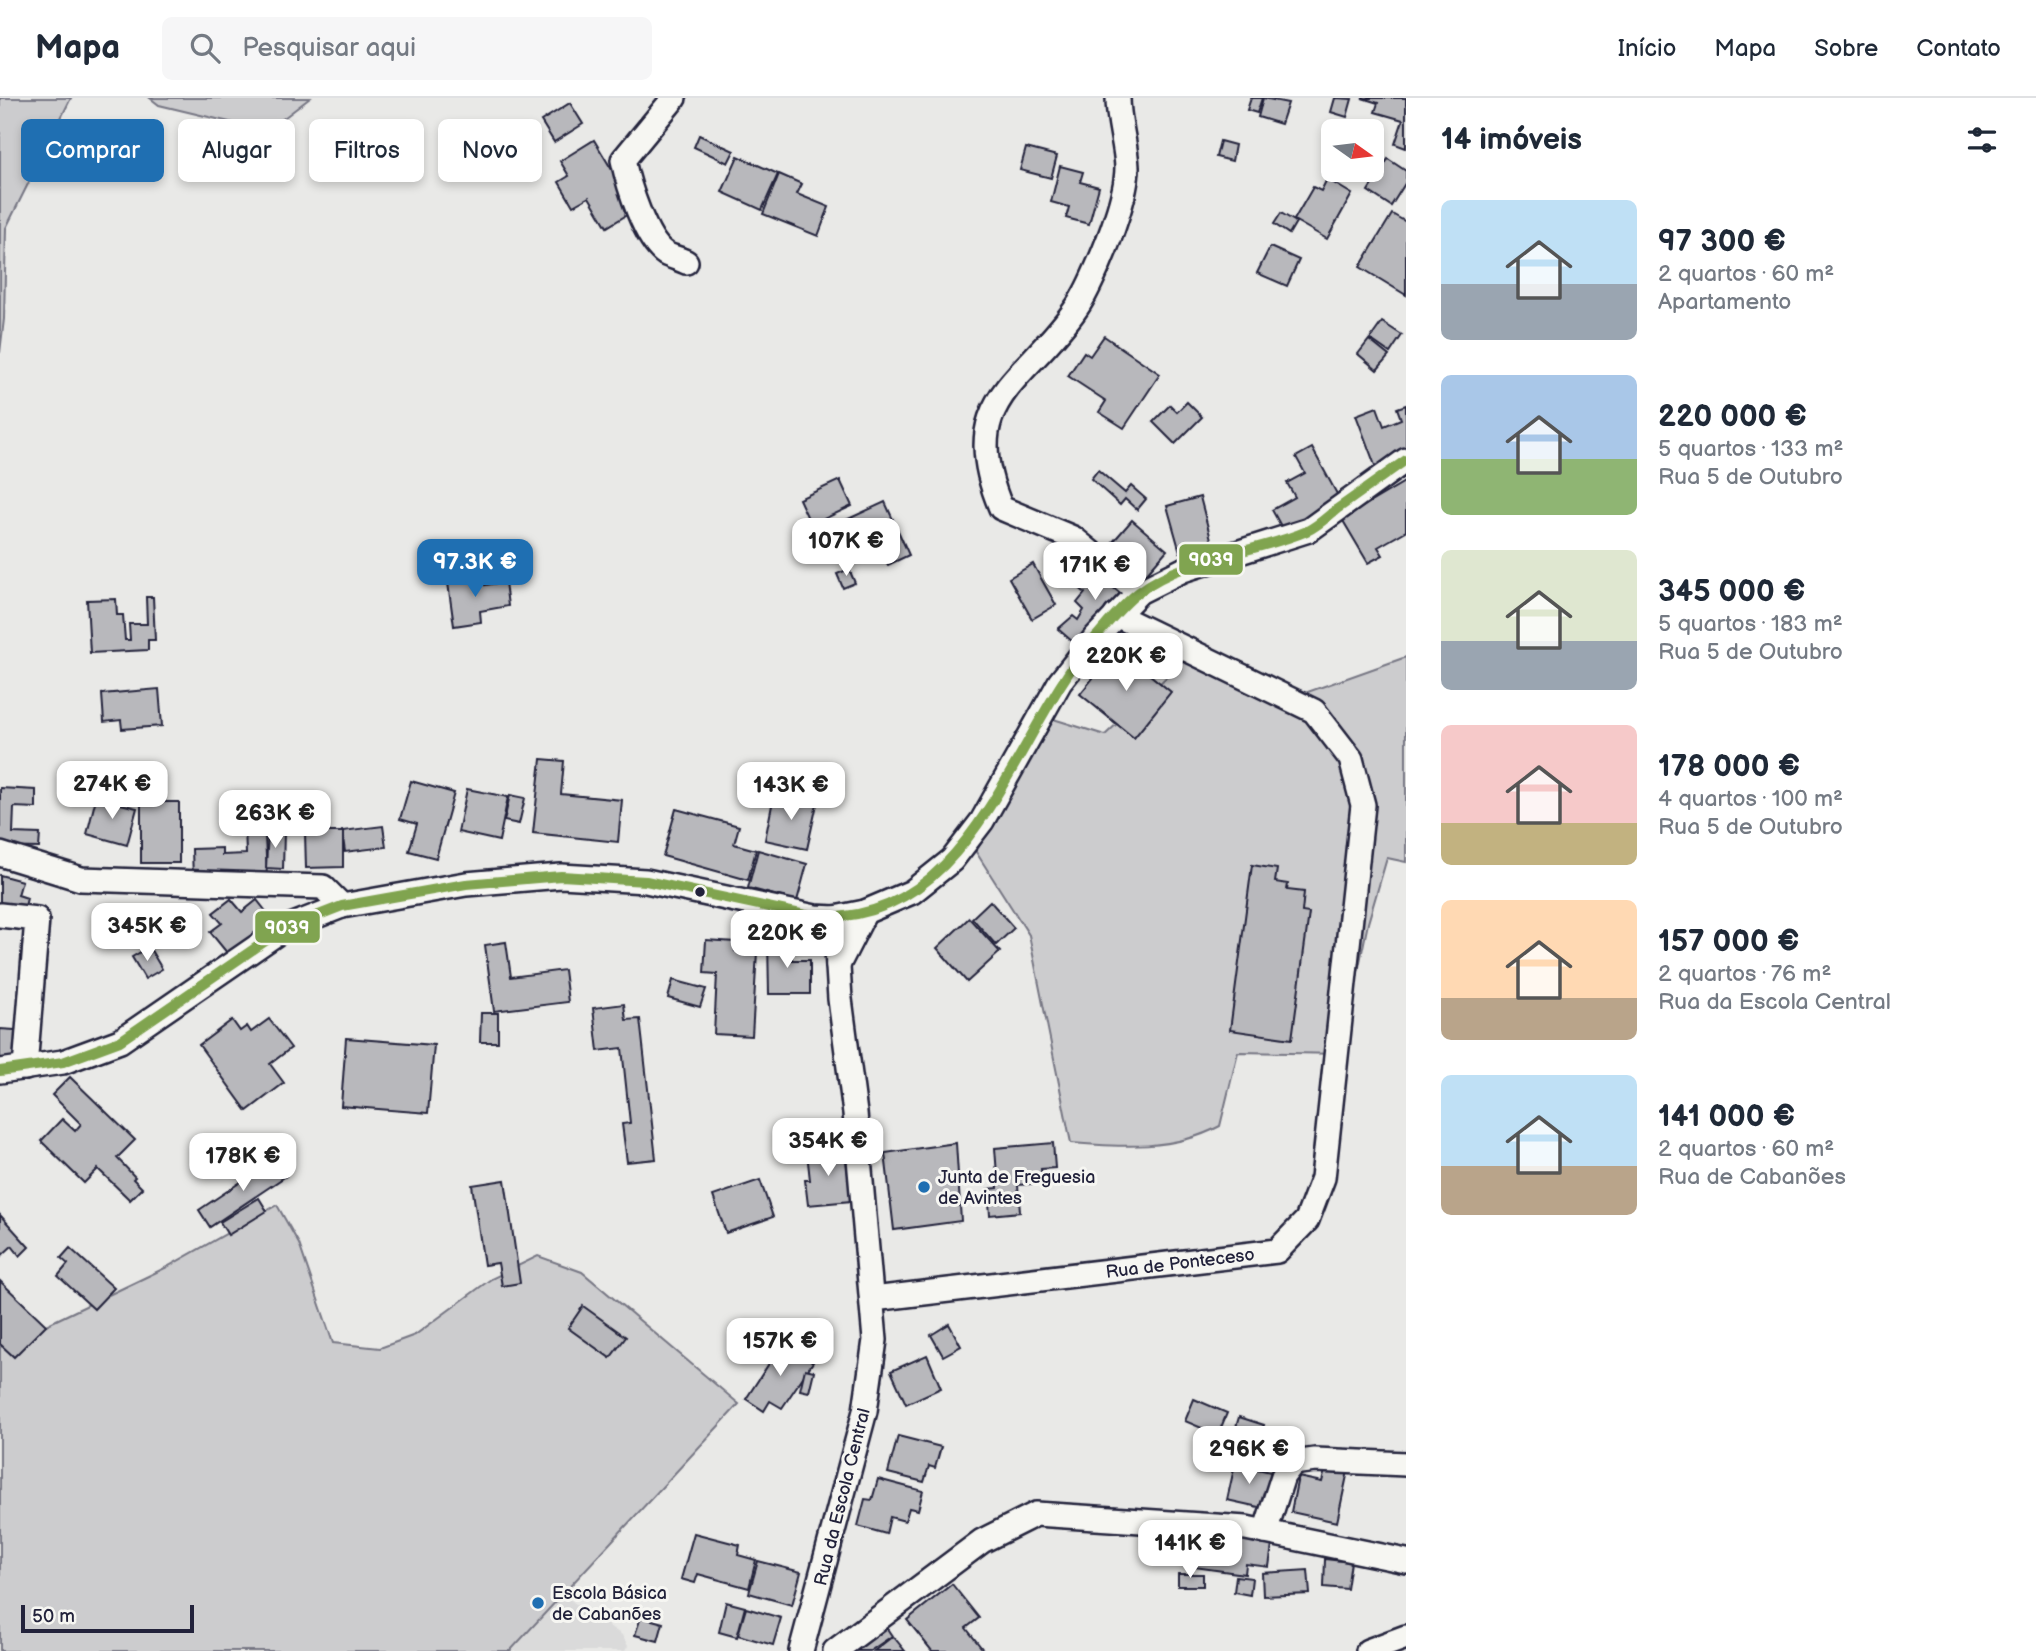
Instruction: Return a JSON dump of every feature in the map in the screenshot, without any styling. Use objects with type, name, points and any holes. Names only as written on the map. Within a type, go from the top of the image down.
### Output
[{"type":"street","points":[[674,98],[623,160],[630,192],[653,237],[664,253],[686,262]]},
{"type":"street","points":[[1118,98],[1127,169],[1116,219],[1077,306],[1000,395],[991,414],[987,446],[990,483],[1001,508],[1073,538],[1139,592]]},
{"type":"street","points":[[0,1071],[64,1062],[120,1041],[283,929],[342,906],[466,884],[561,876],[646,881],[815,917],[835,918],[865,912],[912,892],[952,860],[982,821],[1054,691],[1116,615],[1139,592],[1183,570],[1309,530],[1406,460]]},
{"type":"street","name":"Rua de Ponteceso","points":[[873,1299],[1277,1251],[1307,1220],[1324,1178],[1363,805],[1351,759],[1314,711],[1116,615]]},
{"type":"street","points":[[0,854],[81,879],[323,887],[342,906]]},
{"type":"street","points":[[838,965],[865,912]]},
{"type":"street","points":[[0,915],[37,919],[25,1068]]},
{"type":"street","name":"Rua da Escola Central","points":[[801,1651],[865,1412],[875,1340],[835,918]]},
{"type":"street","points":[[1265,1532],[1283,1476],[1293,1464],[1315,1460],[1406,1464]]},
{"type":"street","points":[[835,1651],[982,1541],[1036,1514],[1145,1520],[1265,1532],[1406,1561]]},
{"type":"street","points":[[1368,1651],[1406,1637]]},
{"type":"shaded area","points":[[0,98],[71,98],[60,119],[21,119],[21,182],[29,182],[6,228],[4,319],[0,353]]},
{"type":"shaded area","points":[[150,98],[310,98],[283,119],[217,119],[159,105]]},
{"type":"shaded area","points":[[1191,654],[1305,693],[1406,657],[1406,862],[1387,858],[1368,923],[1341,1054],[1238,1052],[1220,1126],[1184,1140],[1166,1143],[1109,1146],[1071,1143],[1029,935],[976,852],[1050,718],[1105,735]]},
{"type":"shaded area","points":[[277,1205],[299,1244],[333,1343],[380,1348],[415,1335],[491,1279],[538,1256],[582,1272],[739,1404],[510,1651],[0,1651],[0,1347],[167,1267]]},
{"type":"shaded area","name":"Escola Básica de Cabanões","points":[[526,1570],[622,1635],[628,1646],[625,1651],[467,1651]]},
{"type":"building","points":[[1251,98],[1262,98],[1257,113],[1247,110]]},
{"type":"building","points":[[1263,98],[1288,103],[1281,124],[1258,117]]},
{"type":"building","points":[[1335,98],[1352,99],[1347,117],[1331,112]]},
{"type":"building","points":[[1362,98],[1406,98],[1406,148],[1395,144],[1403,120],[1375,112],[1378,103]]},
{"type":"building","points":[[570,103],[583,124],[554,142],[542,120]]},
{"type":"building","points":[[699,135],[734,151],[728,163],[694,147]]},
{"type":"building","points":[[594,140],[624,190],[619,193],[630,213],[607,227],[589,197],[573,206],[559,182],[569,176],[560,161]]},
{"type":"building","points":[[1220,141],[1235,145],[1232,161],[1216,157]]},
{"type":"building","points":[[1026,148],[1057,156],[1051,178],[1020,170]]},
{"type":"building","points":[[738,156],[778,174],[762,210],[722,192]]},
{"type":"building","points":[[1388,159],[1406,171],[1406,182],[1391,206],[1368,191],[1374,182],[1384,182],[1384,165]]},
{"type":"building","points":[[1060,166],[1083,172],[1080,182],[1099,187],[1089,224],[1066,218],[1069,207],[1051,202]]},
{"type":"building","points":[[779,174],[802,184],[797,194],[829,207],[818,236],[763,214]]},
{"type":"building","points":[[1326,182],[1332,182],[1352,194],[1327,239],[1294,220],[1313,187],[1321,191]]},
{"type":"building","points":[[1281,213],[1296,222],[1289,234],[1274,224]]},
{"type":"building","points":[[1392,214],[1406,222],[1406,295],[1360,267]]},
{"type":"building","points":[[1270,247],[1299,260],[1287,286],[1257,273]]},
{"type":"building","points":[[1382,322],[1402,335],[1390,353],[1370,339]]},
{"type":"building","points":[[1104,336],[1160,374],[1124,428],[1099,412],[1106,401],[1068,376],[1084,352],[1090,356]]},
{"type":"building","points":[[1369,340],[1389,356],[1377,370],[1358,354]]},
{"type":"building","points":[[1187,402],[1202,417],[1175,444],[1153,422],[1170,405],[1177,412]]},
{"type":"building","points":[[1406,405],[1406,465],[1379,476],[1356,415],[1377,407],[1384,426],[1401,419],[1397,408]]},
{"type":"building","points":[[1312,448],[1343,505],[1287,537],[1272,510],[1295,497],[1287,483],[1305,473],[1296,457]]},
{"type":"building","points":[[1098,470],[1125,493],[1131,486],[1146,499],[1137,510],[1125,499],[1120,505],[1091,479]]},
{"type":"building","points":[[840,480],[852,506],[811,525],[799,499]]},
{"type":"building","points":[[1406,481],[1406,531],[1378,547],[1383,555],[1368,563],[1342,519]]},
{"type":"building","points":[[1200,497],[1212,543],[1180,552],[1167,506]]},
{"type":"building","points":[[885,502],[909,555],[888,565],[883,555],[866,563],[846,520]]},
{"type":"building","points":[[1132,520],[1167,550],[1139,582],[1105,551]]},
{"type":"building","points":[[1095,557],[1131,588],[1081,649],[1058,629],[1073,616],[1078,620],[1084,610],[1077,603],[1085,593],[1074,583]]},
{"type":"building","points":[[501,560],[519,565],[514,581],[497,577]]},
{"type":"building","points":[[1033,564],[1056,605],[1032,619],[1009,578]]},
{"type":"building","points":[[849,569],[855,583],[843,588],[837,574]]},
{"type":"building","points":[[484,577],[485,585],[505,582],[508,606],[480,611],[481,622],[454,626],[448,583]]},
{"type":"building","points":[[146,597],[153,597],[155,640],[148,640],[148,650],[90,653],[87,600],[116,599],[117,615],[123,615],[125,640],[130,640],[129,624],[147,624]]},
{"type":"building","points":[[1117,648],[1171,692],[1134,738],[1080,694]]},
{"type":"building","points":[[159,689],[162,726],[122,729],[121,720],[104,722],[102,694]]},
{"type":"building","points":[[541,759],[564,761],[561,794],[622,800],[618,842],[533,833]]},
{"type":"building","points":[[411,781],[454,793],[436,858],[409,851],[417,824],[400,819]]},
{"type":"building","points":[[0,788],[36,790],[36,808],[14,807],[13,833],[40,834],[39,848],[0,847]]},
{"type":"building","points":[[467,789],[508,797],[499,841],[458,832]]},
{"type":"building","points":[[510,795],[525,798],[519,824],[504,821]]},
{"type":"building","points":[[774,795],[817,804],[807,849],[765,840]]},
{"type":"building","points":[[244,796],[263,796],[267,876],[193,879],[192,849],[222,848],[222,855],[246,854]]},
{"type":"building","points":[[96,798],[137,808],[127,845],[87,834]]},
{"type":"building","points":[[141,802],[179,802],[179,863],[141,863]]},
{"type":"building","points":[[676,809],[739,826],[734,844],[756,850],[748,880],[663,856]]},
{"type":"building","points":[[383,826],[386,847],[345,852],[342,831]]},
{"type":"building","points":[[268,830],[284,831],[283,869],[266,868]]},
{"type":"building","points":[[305,832],[343,832],[343,867],[306,868]]},
{"type":"building","points":[[758,850],[807,864],[797,901],[748,888]]},
{"type":"building","points":[[1252,865],[1277,869],[1275,882],[1288,884],[1287,890],[1304,892],[1302,912],[1309,913],[1292,1039],[1230,1030]]},
{"type":"building","points":[[0,875],[22,881],[18,895],[27,898],[24,911],[0,905]]},
{"type":"building","points":[[231,899],[242,912],[257,900],[272,919],[228,954],[210,932],[222,923],[213,913]]},
{"type":"building","points":[[990,901],[1014,928],[996,945],[972,918]]},
{"type":"building","points":[[969,918],[1000,952],[967,982],[937,948]]},
{"type":"building","points":[[706,940],[735,942],[735,951],[757,952],[752,1036],[714,1034],[717,974],[704,973]]},
{"type":"building","points":[[768,940],[792,940],[792,960],[810,960],[810,994],[769,994]]},
{"type":"building","points":[[506,942],[511,977],[564,970],[568,1002],[494,1011],[485,945]]},
{"type":"building","points":[[149,947],[162,969],[145,979],[132,957]]},
{"type":"building","points":[[673,980],[706,989],[700,1007],[668,998]]},
{"type":"building","points":[[624,1004],[626,1020],[640,1019],[656,1159],[627,1162],[622,1124],[630,1123],[622,1048],[598,1051],[593,1008]]},
{"type":"building","points":[[481,1013],[498,1013],[498,1042],[480,1042]]},
{"type":"building","points":[[269,1019],[291,1048],[270,1064],[284,1083],[247,1111],[199,1045],[232,1020],[240,1031],[247,1026],[251,1032]]},
{"type":"building","points":[[0,1029],[30,1031],[28,1060],[0,1058]]},
{"type":"building","points":[[346,1038],[434,1045],[428,1113],[341,1106]]},
{"type":"building","points":[[70,1077],[135,1140],[117,1158],[142,1188],[130,1200],[98,1169],[84,1183],[41,1141],[62,1119],[75,1131],[81,1124],[52,1095]]},
{"type":"building","name":"Junta de Freguesia de Avintes","points":[[956,1143],[961,1221],[894,1230],[885,1153]]},
{"type":"building","points":[[1053,1143],[1055,1168],[1041,1169],[1042,1183],[1018,1185],[1020,1212],[990,1215],[988,1189],[998,1188],[995,1148]]},
{"type":"building","points":[[845,1149],[851,1201],[808,1205],[805,1180],[810,1180],[807,1153]]},
{"type":"building","points":[[275,1159],[286,1176],[210,1227],[199,1210]]},
{"type":"building","points":[[505,1180],[520,1283],[502,1286],[498,1263],[484,1265],[472,1185]]},
{"type":"building","points":[[760,1180],[773,1217],[726,1233],[713,1196]]},
{"type":"building","points":[[259,1198],[267,1211],[228,1235],[220,1222]]},
{"type":"building","points":[[0,1215],[29,1247],[20,1256],[12,1246],[0,1257]]},
{"type":"building","points":[[70,1248],[114,1288],[94,1309],[58,1276],[68,1264],[61,1258]]},
{"type":"building","points":[[0,1281],[46,1325],[14,1357],[0,1344]]},
{"type":"building","points":[[583,1306],[626,1337],[610,1358],[568,1328]]},
{"type":"building","points":[[949,1324],[961,1346],[943,1356],[931,1335]]},
{"type":"building","points":[[783,1342],[813,1362],[782,1408],[770,1401],[764,1411],[746,1399]]},
{"type":"building","points":[[927,1355],[941,1388],[906,1404],[891,1371]]},
{"type":"building","points":[[805,1369],[814,1371],[809,1392],[800,1390]]},
{"type":"building","points":[[1194,1399],[1227,1413],[1218,1435],[1185,1421]]},
{"type":"building","points":[[1239,1417],[1264,1425],[1255,1451],[1231,1444]]},
{"type":"building","points":[[1262,1435],[1280,1440],[1274,1459],[1257,1454]]},
{"type":"building","points":[[898,1436],[941,1447],[935,1468],[929,1466],[924,1482],[888,1473]]},
{"type":"building","points":[[1235,1464],[1271,1472],[1263,1508],[1227,1500]]},
{"type":"building","points":[[1326,1466],[1348,1471],[1337,1522],[1291,1512],[1298,1477],[1322,1482]]},
{"type":"building","points":[[878,1479],[923,1491],[918,1510],[909,1508],[905,1521],[890,1517],[886,1534],[858,1526],[865,1499],[872,1500]]},
{"type":"building","points":[[1199,1528],[1273,1538],[1269,1567],[1246,1564],[1245,1574],[1194,1567]]},
{"type":"building","points":[[694,1533],[740,1545],[738,1555],[756,1560],[749,1588],[698,1574],[695,1583],[681,1579]]},
{"type":"building","points":[[1149,1543],[1183,1546],[1182,1563],[1147,1560]]},
{"type":"building","points":[[1325,1559],[1351,1562],[1347,1589],[1324,1587]]},
{"type":"building","points":[[758,1561],[801,1572],[792,1605],[749,1593]]},
{"type":"building","points":[[1308,1570],[1310,1594],[1263,1596],[1262,1573]]},
{"type":"building","points":[[1178,1574],[1203,1574],[1203,1586],[1178,1586]]},
{"type":"building","points":[[1236,1576],[1252,1578],[1250,1595],[1234,1592]]},
{"type":"building","points":[[952,1584],[979,1618],[966,1628],[984,1651],[932,1651],[907,1620]]},
{"type":"building","points":[[726,1602],[745,1607],[737,1637],[719,1632]]},
{"type":"building","points":[[746,1608],[781,1618],[773,1645],[738,1635]]},
{"type":"building","points":[[641,1617],[663,1623],[658,1641],[635,1635]]},
{"type":"building","points":[[886,1627],[892,1636],[870,1651],[858,1651],[856,1647]]},
{"type":"building","points":[[893,1636],[905,1651],[874,1651]]},
{"type":"transit line","name":"9039","points":[[0,1071],[63,1062],[120,1041],[283,929],[342,906],[466,884],[561,876],[646,881],[815,917],[869,911],[914,890],[951,858],[983,816],[1065,678],[1095,638],[1133,597],[1158,580],[1199,563],[1307,531],[1406,460]]},
{"type":"place","name":"Junta de Freguesia de Avintes","points":[[924,1187]]},
{"type":"place","name":"Escola Básica de Cabanões","points":[[538,1603]]}]
